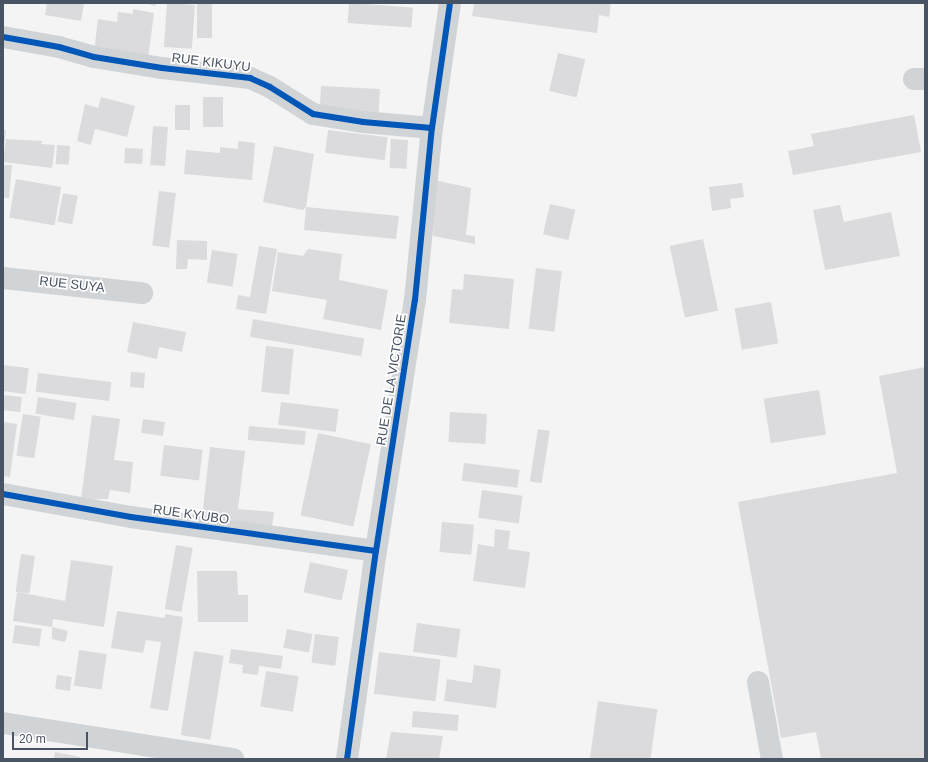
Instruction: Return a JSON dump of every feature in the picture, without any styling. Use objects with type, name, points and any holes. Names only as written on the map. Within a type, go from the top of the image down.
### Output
[{"type":"street","name":"RUE DE LA VICTORIE","points":[[347,759],[376,551],[415,300],[432,128],[450,3]]},
{"type":"street","name":"RUE KIKUYU","points":[[3,37],[59,47],[94,58],[162,68],[250,78],[270,87],[313,114],[363,122],[432,128]]},
{"type":"street","name":"RUE SUYA","points":[[3,278],[142,293]]},
{"type":"street","name":"RUE KYUBO","points":[[3,494],[131,517],[376,551]]},
{"type":"street","points":[[758,682],[772,759]]},
{"type":"street","points":[[3,722],[233,759]]},
{"type":"building","points":[[47,3],[84,3],[81,21],[45,15]]},
{"type":"building","points":[[144,3],[156,3],[155,6]]},
{"type":"building","points":[[167,3],[195,5],[192,49],[164,47]]},
{"type":"building","points":[[197,3],[212,3],[212,38],[197,38]]},
{"type":"building","points":[[349,3],[413,7],[411,27],[348,23]]},
{"type":"building","points":[[474,3],[611,3],[609,17],[599,15],[597,33],[472,16]]},
{"type":"building","points":[[133,9],[154,13],[148,59],[94,52],[98,19],[117,22],[118,12],[133,14]]},
{"type":"building","points":[[558,53],[585,59],[577,97],[549,91]]},
{"type":"building","points":[[321,86],[380,89],[379,115],[320,112]]},
{"type":"building","points":[[101,97],[135,106],[127,137],[95,129],[91,145],[77,141],[85,104],[98,108]]},
{"type":"building","points":[[203,97],[223,97],[223,127],[203,127]]},
{"type":"building","points":[[175,105],[190,105],[190,130],[175,130]]},
{"type":"building","points":[[914,115],[921,152],[793,175],[788,151],[814,146],[811,134]]},
{"type":"building","points":[[153,126],[168,127],[165,166],[150,165]]},
{"type":"building","points":[[3,130],[6,130],[4,147],[3,147]]},
{"type":"building","points":[[328,130],[388,137],[385,160],[325,153]]},
{"type":"building","points":[[6,139],[42,141],[41,144],[55,145],[52,168],[3,162]]},
{"type":"building","points":[[391,139],[408,140],[406,169],[389,168]]},
{"type":"building","points":[[238,141],[255,143],[252,180],[184,174],[186,150],[220,153],[220,147],[238,149]]},
{"type":"building","points":[[57,145],[70,146],[69,165],[56,164]]},
{"type":"building","points":[[274,146],[314,154],[306,207],[303,210],[263,202]]},
{"type":"building","points":[[125,148],[143,149],[142,164],[124,163]]},
{"type":"building","points":[[3,165],[12,165],[9,198],[3,198]]},
{"type":"building","points":[[16,179],[61,187],[55,225],[9,217]]},
{"type":"building","points":[[434,180],[471,188],[466,235],[475,236],[475,244],[433,236]]},
{"type":"building","points":[[742,183],[744,197],[730,199],[731,208],[712,211],[709,187]]},
{"type":"building","points":[[159,191],[176,193],[169,248],[152,246]]},
{"type":"building","points":[[63,193],[78,196],[72,224],[57,221]]},
{"type":"building","points":[[550,204],[575,210],[568,240],[543,234]]},
{"type":"building","points":[[840,205],[844,222],[891,212],[900,256],[825,270],[813,210]]},
{"type":"building","points":[[306,207],[399,216],[396,239],[304,230]]},
{"type":"building","points":[[703,239],[718,310],[685,317],[670,246]]},
{"type":"building","points":[[177,240],[207,241],[207,260],[188,259],[187,269],[176,269]]},
{"type":"building","points":[[259,246],[277,249],[266,314],[236,309],[238,295],[250,297]]},
{"type":"building","points":[[308,249],[342,254],[339,280],[388,290],[381,330],[323,319],[327,300],[272,291],[278,252],[303,256]]},
{"type":"building","points":[[212,250],[238,254],[233,287],[207,283]]},
{"type":"building","points":[[536,268],[562,271],[554,332],[529,329]]},
{"type":"building","points":[[464,274],[514,279],[509,329],[449,323],[452,289],[463,290]]},
{"type":"building","points":[[771,302],[778,343],[742,350],[735,308]]},
{"type":"building","points":[[253,319],[364,339],[361,356],[250,337]]},
{"type":"building","points":[[133,322],[186,332],[182,352],[159,347],[157,359],[127,352]]},
{"type":"building","points":[[266,346],[294,349],[289,395],[261,392]]},
{"type":"building","points":[[3,365],[29,368],[26,394],[3,391]]},
{"type":"building","points":[[925,367],[925,759],[821,759],[816,732],[781,738],[738,502],[897,473],[879,376]]},
{"type":"building","points":[[131,372],[145,373],[144,388],[130,387]]},
{"type":"building","points":[[38,373],[111,382],[109,401],[36,392]]},
{"type":"building","points":[[819,390],[826,434],[771,443],[764,399]]},
{"type":"building","points":[[3,395],[22,397],[20,412],[3,410]]},
{"type":"building","points":[[38,397],[77,403],[74,420],[35,414]]},
{"type":"building","points":[[281,402],[339,409],[336,432],[278,425]]},
{"type":"building","points":[[450,412],[487,414],[485,444],[448,442]]},
{"type":"building","points":[[23,414],[41,417],[34,458],[16,455]]},
{"type":"building","points":[[92,415],[120,419],[114,460],[133,462],[130,493],[110,490],[108,499],[81,499]]},
{"type":"building","points":[[143,419],[165,422],[163,436],[141,433]]},
{"type":"building","points":[[3,422],[17,424],[10,477],[3,476]]},
{"type":"building","points":[[249,426],[306,431],[305,445],[248,440]]},
{"type":"building","points":[[538,429],[550,431],[542,483],[530,481]]},
{"type":"building","points":[[318,433],[371,444],[353,526],[301,515]]},
{"type":"building","points":[[164,445],[203,450],[199,481],[160,476]]},
{"type":"building","points":[[210,447],[245,451],[238,509],[274,512],[272,527],[202,518]]},
{"type":"building","points":[[464,463],[520,470],[517,488],[462,481]]},
{"type":"building","points":[[482,490],[523,496],[519,523],[478,518]]},
{"type":"building","points":[[442,522],[474,525],[471,555],[439,552]]},
{"type":"building","points":[[495,529],[510,531],[508,549],[530,552],[525,588],[473,581],[478,544],[494,547]]},
{"type":"building","points":[[176,545],[193,548],[181,612],[165,609]]},
{"type":"building","points":[[21,554],[35,556],[30,594],[16,592]]},
{"type":"building","points":[[71,560],[113,566],[104,627],[53,619],[52,627],[13,621],[17,592],[65,601]]},
{"type":"building","points":[[310,562],[348,570],[342,600],[304,592]]},
{"type":"building","points":[[197,571],[237,571],[238,595],[248,595],[248,622],[198,622]]},
{"type":"building","points":[[117,611],[165,618],[165,614],[183,617],[168,711],[150,708],[161,642],[146,640],[143,653],[111,648]]},
{"type":"building","points":[[417,623],[461,629],[457,658],[413,652]]},
{"type":"building","points":[[15,625],[42,629],[39,647],[12,643]]},
{"type":"building","points":[[52,627],[68,631],[65,642],[52,639]]},
{"type":"building","points":[[287,629],[313,634],[309,653],[283,648]]},
{"type":"building","points":[[315,634],[339,637],[335,666],[311,663]]},
{"type":"building","points":[[231,649],[283,656],[281,669],[259,666],[258,675],[242,673],[243,665],[229,663]]},
{"type":"building","points":[[79,650],[107,654],[102,690],[74,686]]},
{"type":"building","points":[[194,651],[224,656],[210,740],[181,735]]},
{"type":"building","points":[[379,652],[441,660],[435,701],[374,694]]},
{"type":"building","points":[[474,665],[501,669],[496,708],[444,701],[447,679],[472,683]]},
{"type":"building","points":[[266,671],[299,676],[293,712],[260,707]]},
{"type":"building","points":[[57,675],[72,677],[70,691],[55,689]]},
{"type":"building","points":[[598,701],[657,709],[650,759],[590,758]]},
{"type":"building","points":[[413,711],[459,715],[457,731],[412,727]]},
{"type":"building","points":[[391,732],[443,736],[439,759],[386,759]]},
{"type":"building","points":[[55,752],[80,757],[80,759],[54,759]]},
{"type":"cycle path","points":[[347,759],[376,551],[415,300],[432,128],[450,3]]},
{"type":"cycle path","points":[[3,37],[59,47],[94,57],[162,68],[250,78],[270,87],[313,114],[363,122],[432,128]]},
{"type":"cycle path","points":[[3,494],[131,517],[376,551]]}]
